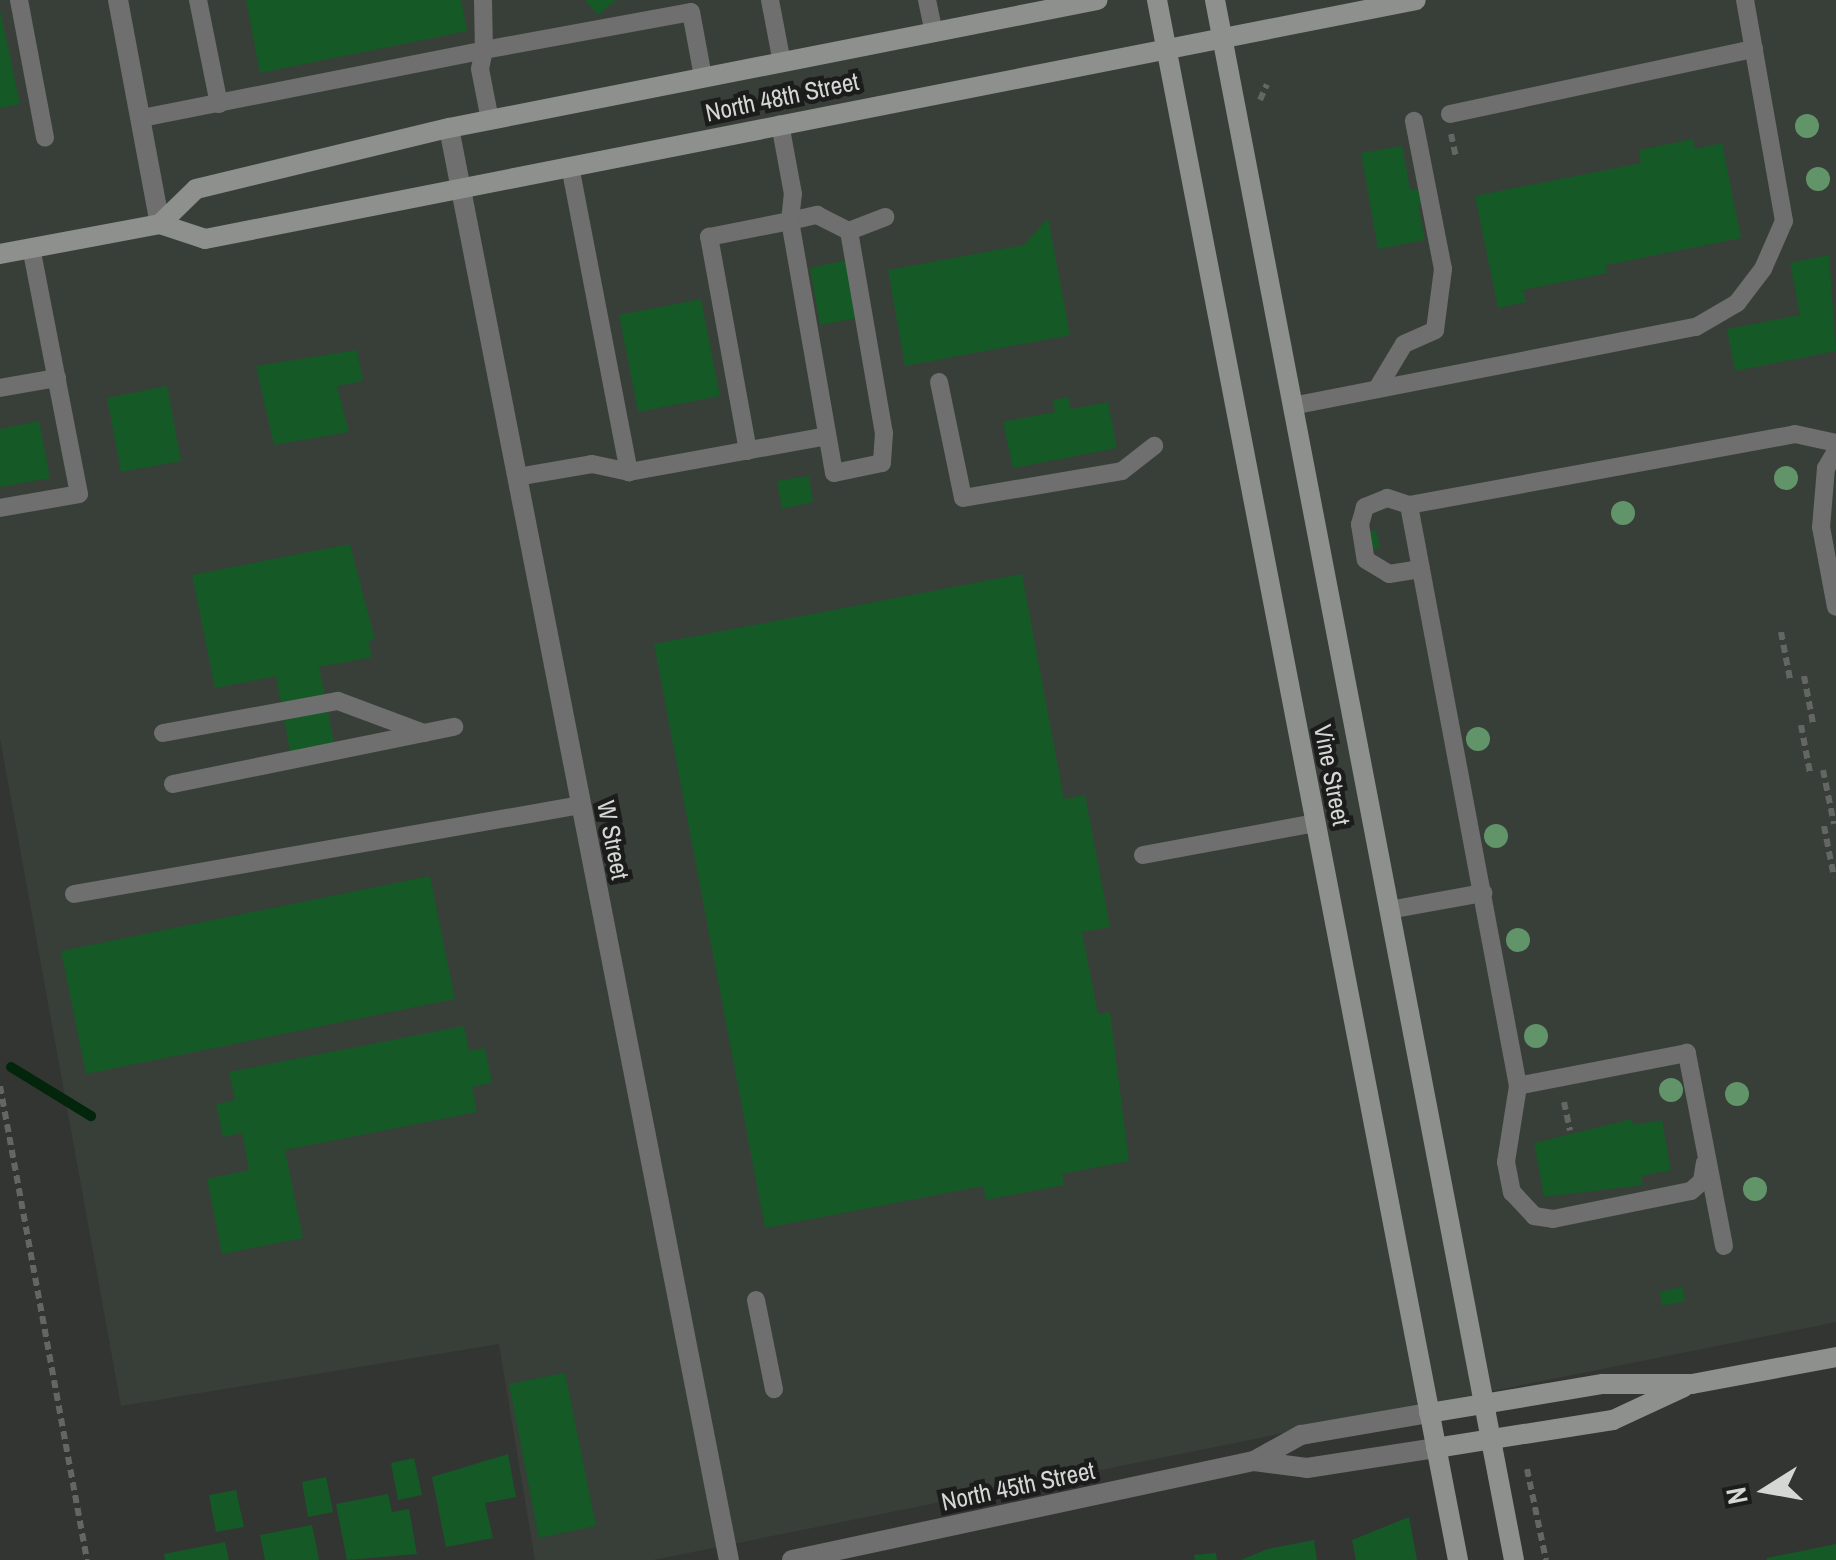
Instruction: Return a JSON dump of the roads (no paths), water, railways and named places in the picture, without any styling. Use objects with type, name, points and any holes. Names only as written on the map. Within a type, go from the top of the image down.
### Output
[{"type":"main road","name":"North 48th Street","points":[[160,224],[196,190],[449,128],[1097,0]]},
{"type":"main road","name":"Vine Street","points":[[1156,0],[1458,1560]]},
{"type":"main road","name":"Vine Street","points":[[1215,0],[1514,1560]]},
{"type":"main road","name":"North 48th Street","points":[[0,254],[160,224],[205,239],[1416,0]]},
{"type":"main road","name":"North 45th Street","points":[[1429,1412],[1602,1384],[1692,1384],[1836,1357]]},
{"type":"main road","name":"North 45th Street","points":[[1436,1448],[1614,1420],[1692,1384]]},
{"type":"street","points":[[118,0],[160,224]]},
{"type":"street","name":"W Street","points":[[449,128],[729,1560]]},
{"type":"street","name":"North 45th Street","points":[[792,1560],[1254,1461],[1301,1435],[1429,1412]]},
{"type":"street","name":"North 45th Street","points":[[1254,1461],[1307,1468],[1436,1448]]},
{"type":"lane","points":[[19,0],[45,138]]},
{"type":"lane","points":[[198,0],[219,104]]},
{"type":"lane","points":[[483,0],[484,50],[480,69],[490,120]]},
{"type":"lane","points":[[770,0],[782,63]]},
{"type":"lane","points":[[927,0],[934,32]]},
{"type":"lane","points":[[1292,406],[1696,327],[1737,303],[1763,269],[1784,221],[1746,0]]},
{"type":"lane","points":[[142,118],[691,12],[703,77]]},
{"type":"lane","points":[[1450,121],[1754,49]]},
{"type":"lane","points":[[1377,389],[1404,344],[1435,330],[1443,269],[1414,121]]},
{"type":"lane","points":[[780,124],[793,194],[790,221],[834,473],[882,463],[884,434],[849,231]]},
{"type":"lane","points":[[570,166],[629,472]]},
{"type":"lane","points":[[748,451],[709,236],[818,215],[849,231],[884,217]]},
{"type":"lane","points":[[0,508],[79,494],[31,248]]},
{"type":"lane","points":[[0,388],[57,378]]},
{"type":"lane","points":[[940,382],[963,498],[1122,471],[1154,446]]},
{"type":"lane","points":[[1421,569],[1389,574],[1366,560],[1360,524],[1365,507],[1388,498],[1410,505],[1795,434],[1836,443]]},
{"type":"lane","points":[[517,477],[592,464],[629,472],[827,436]]},
{"type":"lane","points":[[1836,451],[1826,468],[1821,527],[1836,607]]},
{"type":"lane","points":[[1410,505],[1518,1086],[1506,1162],[1512,1192],[1534,1216],[1553,1219],[1691,1191],[1702,1181],[1707,1153]]},
{"type":"lane","points":[[163,733],[338,701],[426,733]]},
{"type":"lane","points":[[173,784],[454,728]]},
{"type":"lane","points":[[74,894],[580,805]]},
{"type":"lane","points":[[1143,855],[1316,823]]},
{"type":"lane","points":[[1389,910],[1483,893]]},
{"type":"lane","points":[[1518,1086],[1687,1053],[1724,1246]]},
{"type":"lane","points":[[756,1300],[774,1389]]},
{"type":"waterway","points":[[11,1067],[91,1116]]}]
